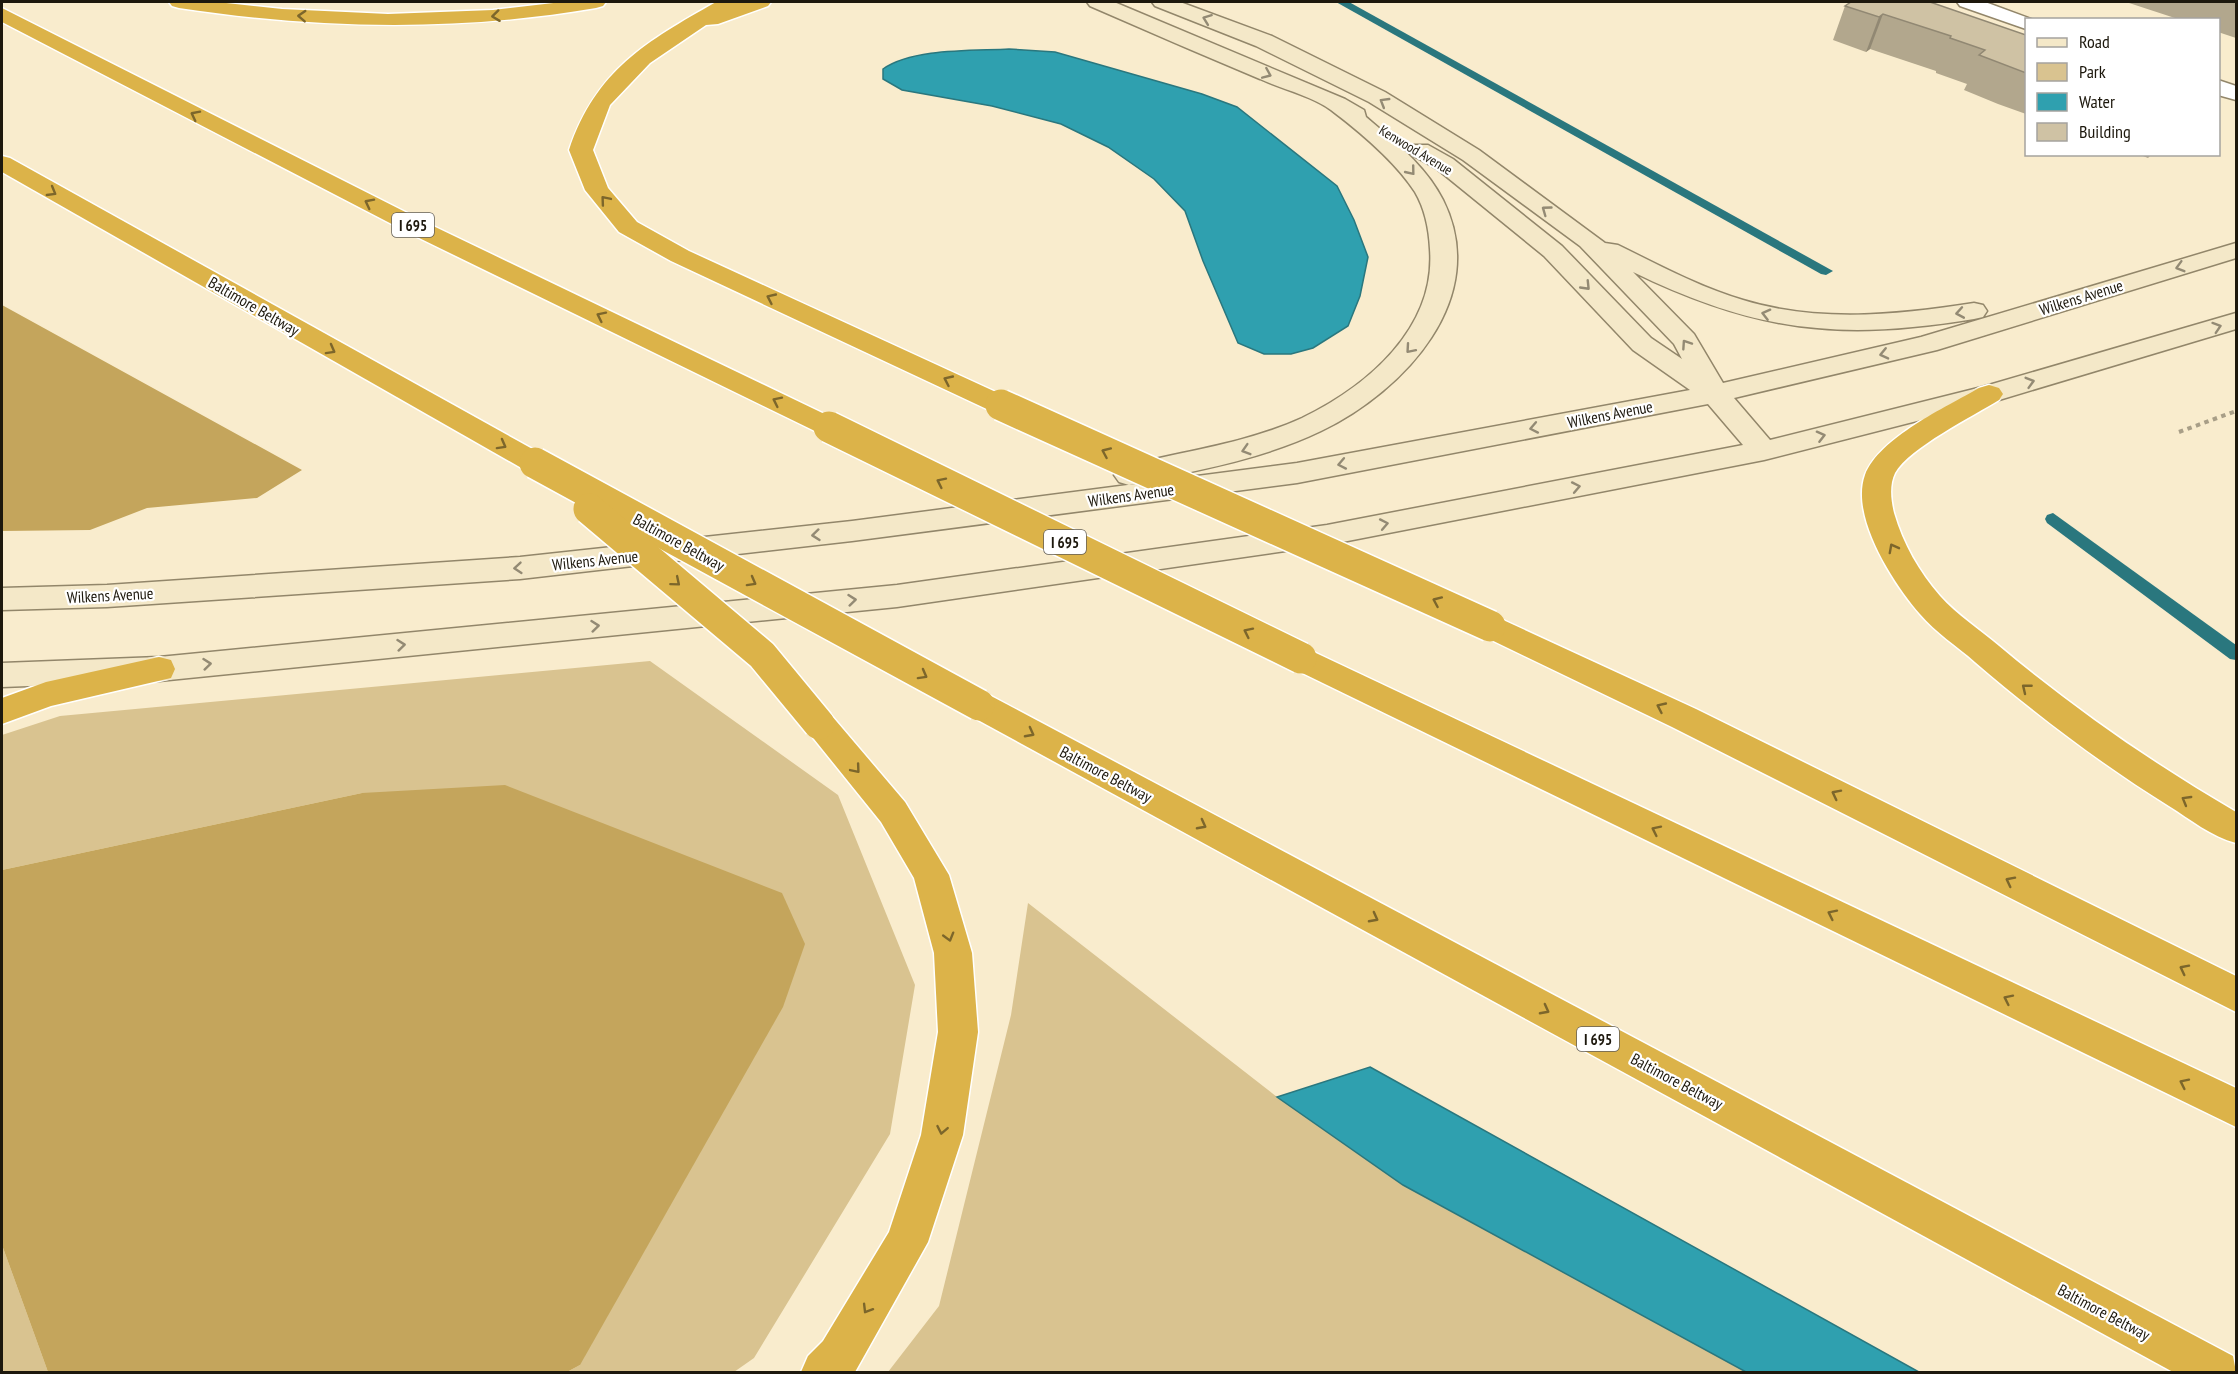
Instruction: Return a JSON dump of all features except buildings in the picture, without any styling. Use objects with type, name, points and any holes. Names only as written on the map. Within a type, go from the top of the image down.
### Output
[{"type":"highway","points":[[179,2],[292,15],[387,20],[475,18],[596,2]]},
{"type":"highway","points":[[730,2],[673,36],[623,73],[598,104],[580,150],[597,190],[628,227],[681,256],[1001,405],[1490,626],[1684,718],[2236,995]]},
{"type":"highway","points":[[673,36],[761,2]]},
{"type":"highway","name":"I 695","points":[[2,14],[420,229],[1300,658],[2236,1108]]},
{"type":"highway","name":"Baltimore Beltway","points":[[2,163],[535,463],[979,705],[2217,1372]]},
{"type":"highway","points":[[1989,394],[1899,451],[1880,474],[1877,499],[1884,530],[1902,565],[1930,605],[2029,691],[2166,789],[2236,829]]},
{"type":"highway","points":[[535,463],[762,656],[892,812],[931,875],[953,953],[958,1032],[942,1135],[907,1242],[839,1356],[824,1372]]},
{"type":"highway","points":[[2,711],[46,695],[159,669]]},
{"type":"main road","name":"Kenwood Avenue","points":[[1097,2],[1337,104],[1445,164],[1553,251],[1642,344],[1715,394]]},
{"type":"main road","name":"Kenwood Avenue","points":[[1162,2],[1264,41],[1377,97],[1471,155],[1589,241],[1685,340],[1715,394],[1764,451]]},
{"type":"main road","points":[[852,531],[1240,452],[1284,438],[1346,407],[1385,377],[1420,338],[1440,297],[1444,260],[1439,223],[1428,195],[1410,168],[1337,104]]},
{"type":"main road","points":[[1589,241],[1678,284],[1734,306],[1782,318],[1851,323],[1917,321],[2121,284]]},
{"type":"main road","name":"Wilkens Avenue","points":[[2,599],[107,596],[520,568],[852,531],[1297,473],[1715,394],[1928,344],[2236,250]]},
{"type":"main road","points":[[2,675],[159,669],[897,596],[1327,535],[1764,451],[1989,394],[2236,321]]},
{"type":"street","points":[[1967,2],[2025,23]]},
{"type":"street","points":[[2220,88],[2236,93]]},
{"type":"path","points":[[2179,432],[2236,411]]},
{"type":"green space","points":[[650,661],[838,795],[915,985],[890,1134],[754,1358],[734,1372],[567,1372],[580,1365],[362,793],[2,870],[2,735],[60,716]]},
{"type":"green space","points":[[1028,903],[1277,1097],[1403,1185],[1746,1372],[888,1372],[939,1306],[1011,1015]]},
{"type":"green space","points":[[2,1245],[48,1372],[2,1372]]},
{"type":"shaded area","points":[[2,305],[302,470],[257,498],[147,508],[90,530],[2,531]]},
{"type":"shaded area","points":[[505,785],[782,893],[805,944],[783,1007],[580,1365],[567,1372],[48,1372],[2,1245],[2,870],[362,793]]},
{"type":"water","points":[[1009,49],[1055,52],[1202,94],[1237,107],[1337,186],[1354,220],[1368,257],[1360,296],[1348,326],[1313,348],[1291,354],[1264,354],[1238,343],[1203,261],[1185,211],[1154,179],[1108,147],[1061,124],[992,106],[902,90],[883,79],[883,69],[910,57],[944,52]]},
{"type":"water","points":[[1370,1067],[1919,1372],[1746,1372],[1403,1185],[1277,1097]]},
{"type":"waterway","points":[[1342,2],[1826,271]]},
{"type":"waterway","points":[[2053,519],[2236,654]]}]
